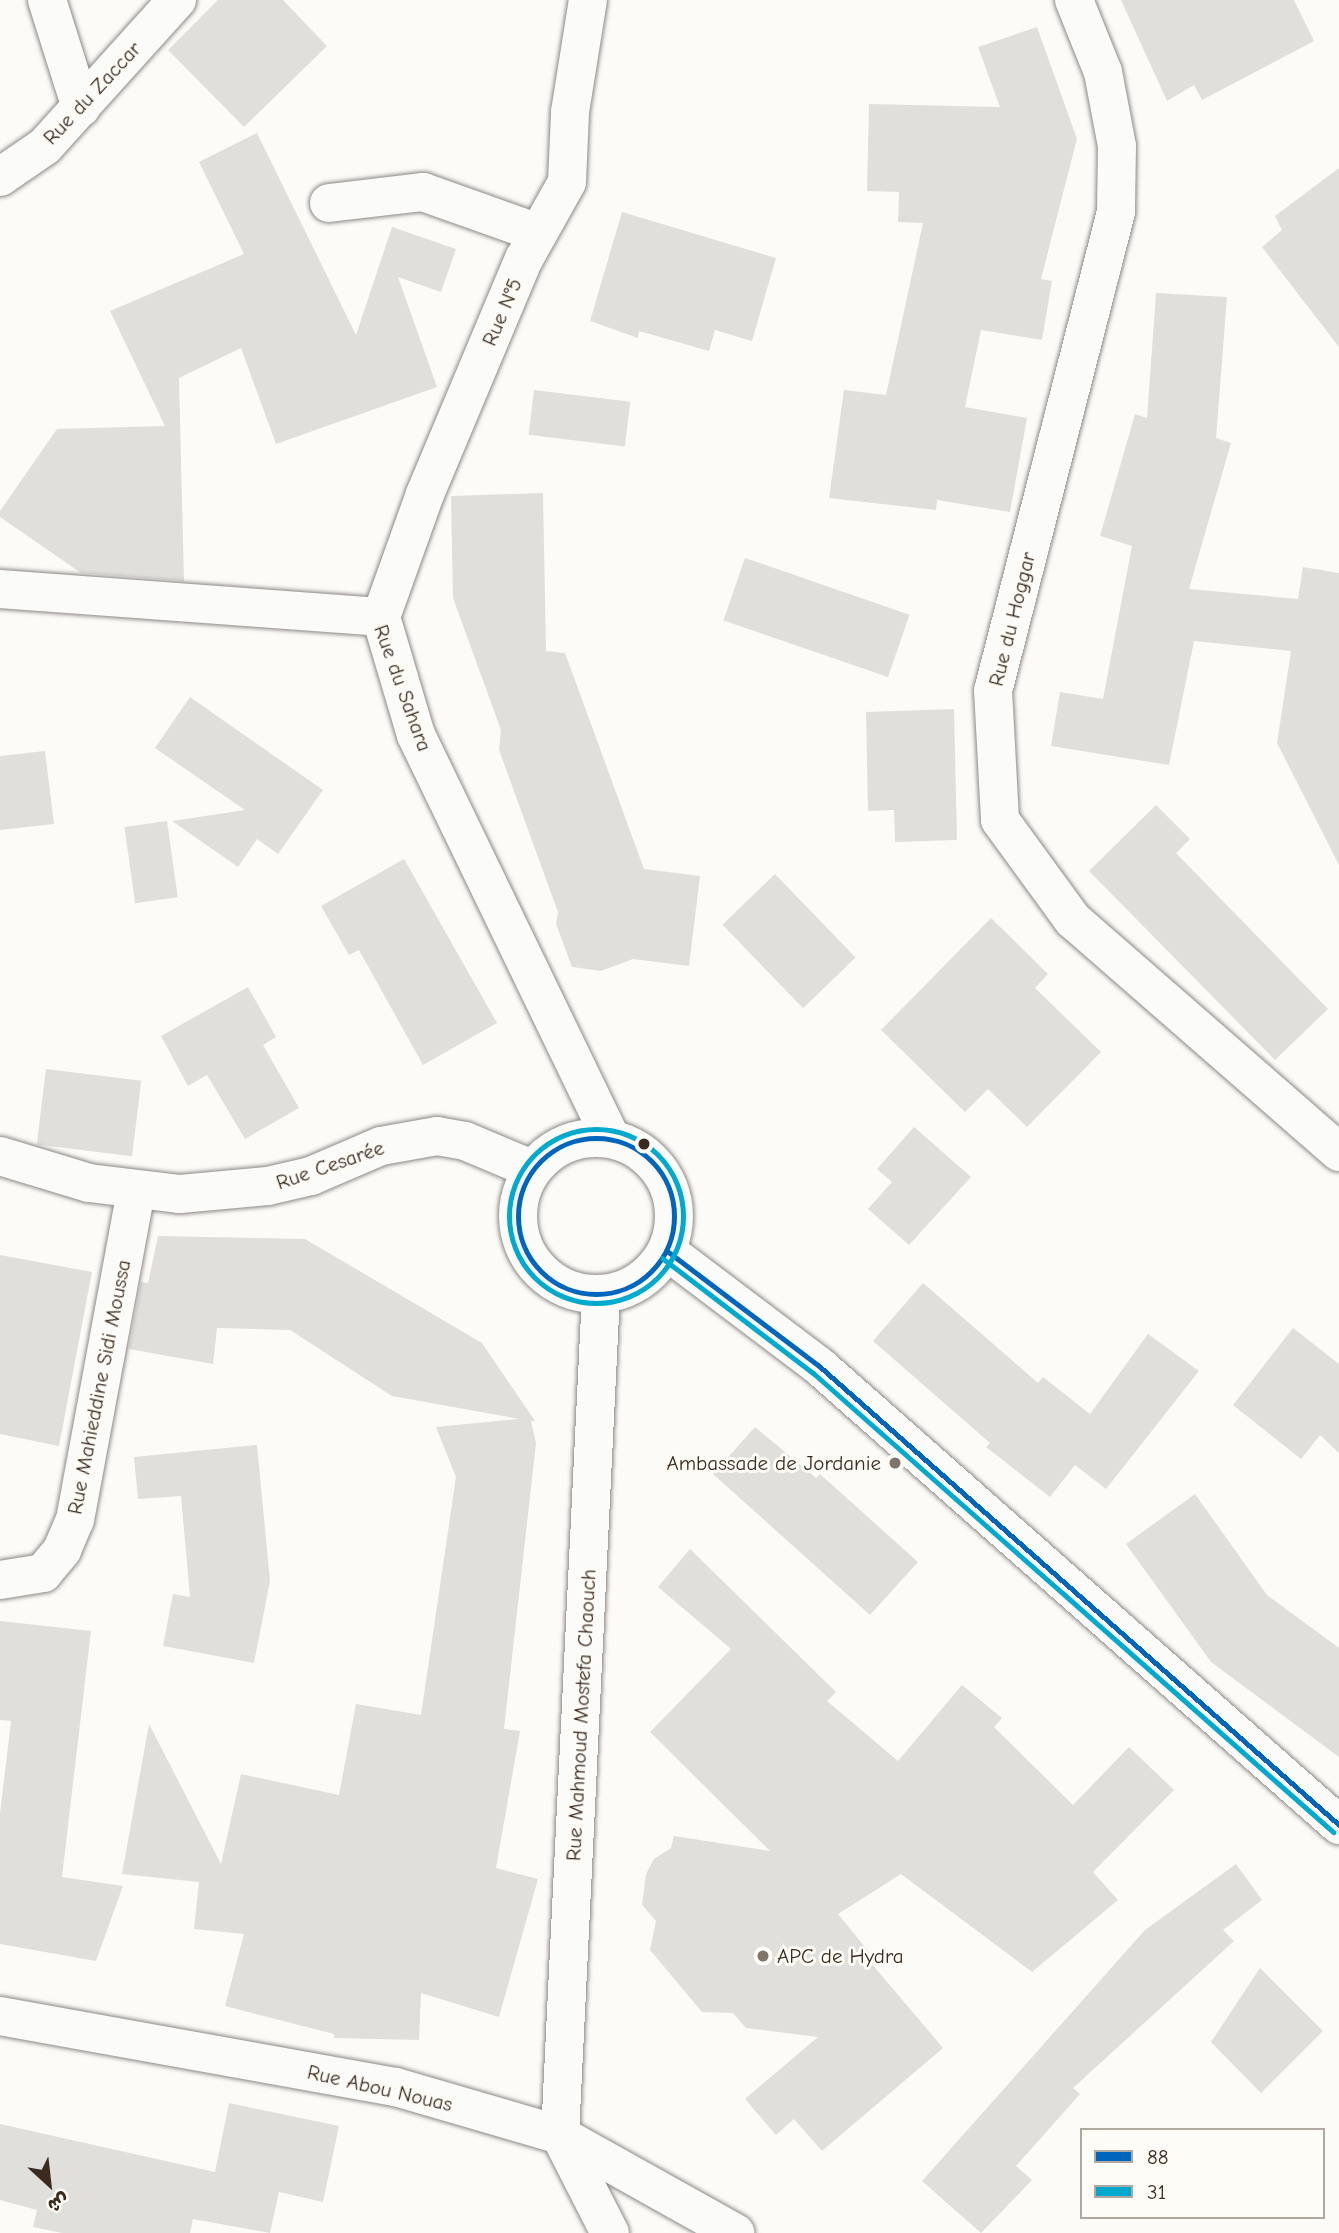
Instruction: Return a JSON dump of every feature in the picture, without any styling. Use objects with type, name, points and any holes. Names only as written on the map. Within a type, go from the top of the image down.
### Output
[{"type":"street","points":[[47,0],[81,108]]},
{"type":"street","name":"Rue du Zaccar","points":[[0,177],[44,146],[177,0]]},
{"type":"street","name":"Rue N°5","points":[[381,617],[425,494],[538,233],[567,182],[570,112],[588,0]]},
{"type":"street","name":"Rue du Hoggar","points":[[1074,0],[1103,72],[1117,146],[1116,212],[993,690],[1000,820],[1073,920],[1339,1153]]},
{"type":"street","points":[[329,203],[423,192],[538,233]]},
{"type":"street","name":"Rue du Sahara","points":[[0,589],[381,617],[416,734],[611,1138]]},
{"type":"street","name":"Rue Cesarée","points":[[0,1156],[89,1183],[136,1191],[180,1194],[268,1186],[311,1176],[381,1146],[437,1136],[465,1140],[532,1169]]},
{"type":"street","points":[[582,1138],[611,1138],[649,1157],[665,1176],[674,1214],[667,1251],[650,1273],[627,1288],[601,1294],[576,1292],[552,1281],[534,1265],[522,1242],[517,1217],[521,1192],[532,1169],[554,1150],[582,1138]]},
{"type":"street","name":"Rue Mahieddine Sidi Moussa","points":[[0,1580],[43,1573],[62,1550],[75,1520],[136,1191]]},
{"type":"street","points":[[667,1251],[819,1366],[1334,1810]]},
{"type":"street","name":"Rue Mahmoud Mostefa Chaouch","points":[[560,2135],[601,1294]]},
{"type":"street","name":"Rue Abou Nouas","points":[[0,2016],[396,2087],[560,2135],[735,2233]]},
{"type":"street","points":[[560,2135],[611,2233]]},
{"type":"building","points":[[218,0],[283,0],[327,46],[244,127],[168,50]]},
{"type":"building","points":[[1121,0],[1294,0],[1314,41],[1202,100],[1194,85],[1167,101]]},
{"type":"building","points":[[1037,27],[1077,139],[1041,279],[1052,281],[1042,340],[981,330],[965,407],[1027,418],[1010,512],[937,500],[936,510],[829,498],[844,390],[886,395],[923,223],[898,222],[899,192],[867,191],[869,104],[1000,107],[978,47]]},
{"type":"building","points":[[257,133],[356,335],[392,227],[456,249],[441,292],[398,277],[437,387],[276,444],[241,348],[179,378],[184,581],[81,573],[0,517],[0,511],[57,429],[165,426],[110,311],[244,254],[199,162]]},
{"type":"building","points":[[1339,168],[1339,347],[1262,247],[1282,230],[1275,216]]},
{"type":"building","points":[[622,212],[776,258],[752,341],[715,330],[709,351],[639,331],[638,338],[590,321]]},
{"type":"building","points":[[1156,293],[1227,297],[1216,438],[1231,443],[1189,589],[1298,599],[1303,567],[1339,573],[1339,865],[1277,743],[1291,651],[1194,641],[1169,765],[1051,746],[1060,692],[1103,699],[1132,546],[1100,536],[1135,414],[1147,418]]},
{"type":"building","points":[[534,390],[630,402],[625,446],[529,435]]},
{"type":"building","points":[[543,493],[546,651],[565,653],[644,869],[700,876],[689,966],[633,959],[601,971],[572,967],[556,924],[558,912],[499,750],[501,730],[453,598],[451,496]]},
{"type":"building","points":[[745,558],[910,615],[888,677],[724,620]]},
{"type":"building","points":[[190,697],[323,790],[278,854],[257,839],[238,867],[172,821],[245,810],[155,748]]},
{"type":"building","points":[[954,709],[957,840],[895,842],[894,810],[868,811],[866,712]]},
{"type":"building","points":[[45,751],[54,824],[0,830],[0,756]]},
{"type":"building","points":[[1156,805],[1190,839],[1176,853],[1328,1009],[1275,1060],[1089,871]]},
{"type":"building","points":[[167,821],[178,897],[135,903],[124,827]]},
{"type":"building","points":[[404,859],[497,1023],[423,1065],[359,950],[349,955],[321,906]]},
{"type":"building","points":[[775,874],[856,957],[803,1008],[722,925]]},
{"type":"building","points":[[991,918],[1048,974],[1035,988],[1101,1052],[1027,1127],[988,1089],[965,1112],[881,1030]]},
{"type":"building","points":[[248,987],[276,1037],[263,1045],[299,1108],[245,1139],[207,1075],[188,1086],[161,1036]]},
{"type":"building","points":[[46,1069],[141,1081],[132,1156],[37,1144]]},
{"type":"building","points":[[914,1127],[971,1177],[909,1245],[868,1209],[892,1182],[877,1169]]},
{"type":"building","points":[[158,1236],[305,1239],[482,1343],[535,1421],[531,1421],[536,1443],[504,1729],[520,1731],[496,1868],[538,1879],[499,2017],[421,1993],[419,2040],[334,2038],[334,2034],[225,2006],[244,1934],[194,1929],[199,1882],[122,1874],[149,1724],[221,1864],[241,1774],[339,1795],[356,1704],[421,1715],[456,1477],[436,1427],[519,1419],[392,1396],[290,1330],[217,1328],[213,1364],[129,1349],[141,1282],[148,1283]]},
{"type":"building","points":[[0,1255],[92,1272],[59,1446],[0,1434]]},
{"type":"building","points":[[923,1283],[1038,1383],[1043,1377],[1090,1414],[1148,1334],[1199,1371],[1106,1489],[1075,1465],[1050,1497],[986,1447],[990,1443],[873,1341]]},
{"type":"building","points":[[1293,1328],[1339,1364],[1339,1453],[1320,1435],[1301,1459],[1233,1405]]},
{"type":"building","points":[[755,1427],[816,1478],[820,1474],[918,1562],[870,1615],[713,1474]]},
{"type":"building","points":[[257,1445],[270,1581],[254,1663],[163,1646],[173,1594],[190,1597],[181,1496],[138,1499],[134,1457]]},
{"type":"building","points":[[1195,1494],[1267,1595],[1339,1648],[1339,1757],[1211,1662],[1126,1544]]},
{"type":"building","points":[[690,1549],[836,1692],[827,1701],[898,1761],[962,1685],[1002,1718],[994,1727],[1073,1805],[1129,1747],[1174,1790],[1093,1872],[1118,1900],[1032,1972],[901,1874],[838,1914],[869,1952],[866,1957],[943,2048],[822,2151],[794,2119],[776,2135],[745,2099],[818,2037],[746,2028],[733,2013],[702,2012],[650,1950],[656,1921],[642,1905],[646,1874],[654,1859],[671,1848],[674,1836],[770,1851],[650,1732],[731,1649],[658,1587]]},
{"type":"building","points":[[0,1621],[91,1631],[62,1877],[123,1886],[96,1961],[0,1944],[0,1813],[11,1721],[0,1720]]},
{"type":"building","points":[[1236,1864],[1262,1900],[1223,1930],[1234,1941],[1073,2088],[1080,2094],[1016,2166],[1032,2180],[981,2233],[922,2181],[1145,1930]]},
{"type":"building","points":[[1260,1968],[1323,2031],[1261,2093],[1211,2042]]},
{"type":"building","points":[[229,2103],[339,2126],[323,2202],[279,2192],[270,2233],[193,2219],[190,2233],[62,2233],[33,2227],[37,2210],[0,2200],[0,2124],[215,2172]]},
{"type":"transit line","name":"31","points":[[596,1129],[629,1136],[657,1155],[676,1183],[683,1216],[676,1249],[657,1277],[629,1296],[596,1303],[563,1296],[535,1277],[516,1249],[509,1216],[516,1183],[535,1155],[563,1136],[596,1129]]},
{"type":"transit line","name":"88","points":[[596,1138],[626,1144],[651,1161],[668,1186],[674,1216],[668,1246],[651,1271],[626,1288],[596,1294],[566,1288],[541,1271],[524,1246],[518,1216],[524,1186],[541,1161],[566,1144],[596,1138]]},
{"type":"transit line","name":"88","points":[[667,1251],[819,1366],[1339,1825]]},
{"type":"transit line","name":"31","points":[[662,1258],[813,1373],[1333,1832]]},
{"type":"place","name":"Ambassade de Jordanie","points":[[895,1463]]},
{"type":"place","name":"APC de Hydra","points":[[763,1956]]}]
